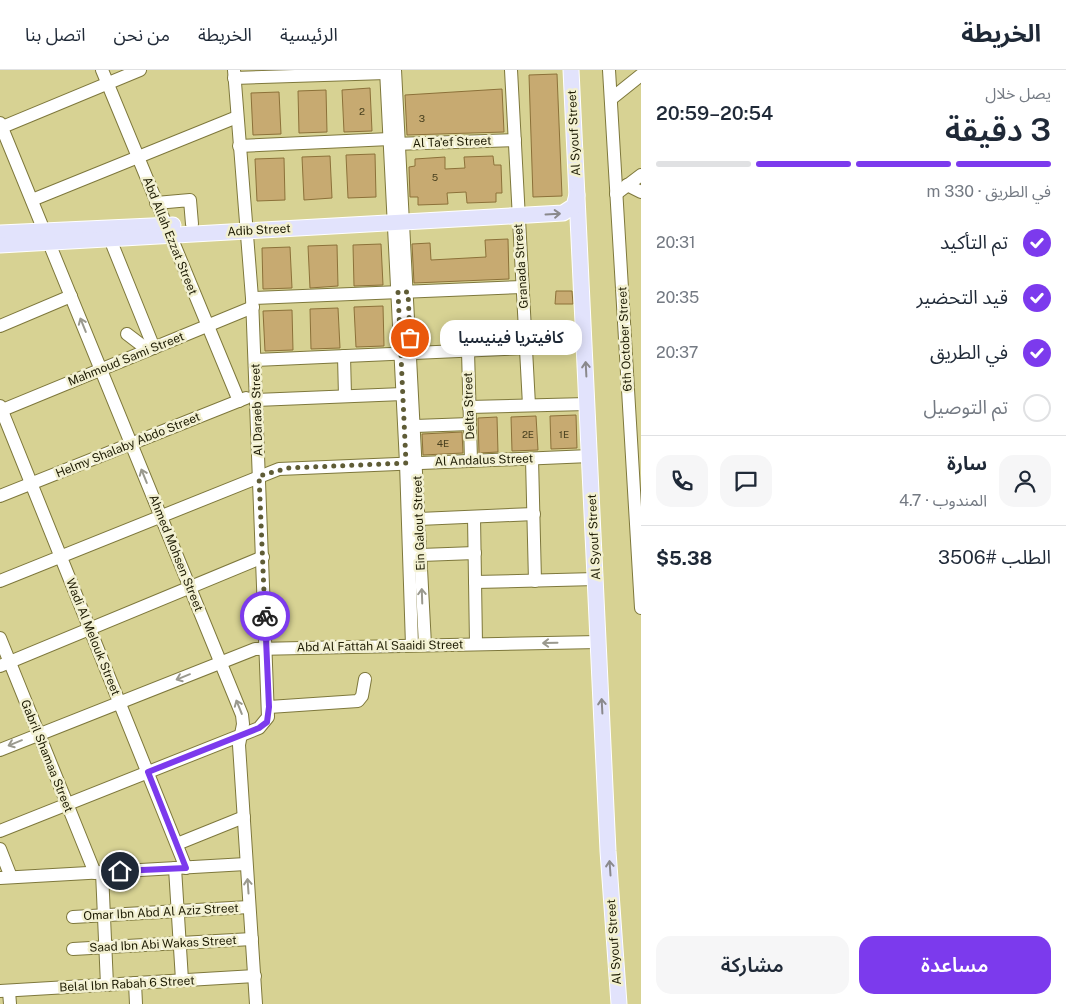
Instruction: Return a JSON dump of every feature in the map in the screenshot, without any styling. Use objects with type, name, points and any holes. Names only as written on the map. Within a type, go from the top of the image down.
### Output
[{"type":"main road","name":"Al Syouf Street","points":[[571,70],[598,642],[619,1004]]},
{"type":"main road","name":"Adib Street","points":[[0,245],[46,236],[517,212],[563,213],[574,206],[577,195]]},
{"type":"main road","name":"Adib Street","points":[[0,233],[110,239],[168,230],[192,224],[245,226]]},
{"type":"street","name":"Abd Allah Ezzat Street","points":[[102,70],[238,401]]},
{"type":"street","points":[[1,126],[140,70]]},
{"type":"street","name":"Granada Street","points":[[511,70],[517,212],[529,406]]},
{"type":"street","name":"6th October Street","points":[[609,70],[616,194],[636,442],[641,608]]},
{"type":"street","points":[[234,74],[389,71]]},
{"type":"street","name":"Ein Galout Street","points":[[389,71],[406,353],[415,426],[412,463],[418,645]]},
{"type":"street","name":"Al Daraeb Street","points":[[234,74],[252,303],[269,707]]},
{"type":"street","points":[[611,99],[639,79]]},
{"type":"street","points":[[32,200],[237,117]]},
{"type":"street","name":"Ahmed Mohsen Street","points":[[1,126],[242,715],[239,745],[256,1004]]},
{"type":"street","name":"Al Ta'ef Street","points":[[240,146],[515,140]]},
{"type":"street","points":[[616,194],[641,175]]},
{"type":"street","points":[[628,185],[641,192]]},
{"type":"street","points":[[156,202],[190,200],[192,224]]},
{"type":"street","points":[[110,239],[151,349]]},
{"type":"street","points":[[252,303],[403,292],[523,287]]},
{"type":"street","points":[[0,326],[71,296]]},
{"type":"street","name":"Mahmoud Sami Street","points":[[1,409],[207,326],[252,303]]},
{"type":"street","points":[[127,334],[151,349]]},
{"type":"street","points":[[255,360],[526,348]]},
{"type":"street","name":"Delta Street","points":[[468,351],[471,461]]},
{"type":"street","name":"Ein Galout Street","points":[[406,353],[403,394],[419,519],[421,555],[418,645]]},
{"type":"street","points":[[344,356],[345,396]]},
{"type":"street","points":[[469,407],[520,397],[521,375]]},
{"type":"street","name":"Helmy Shalaby Abdo Street","points":[[0,496],[238,401],[256,397],[403,394]]},
{"type":"street","points":[[495,401],[529,406],[587,404]]},
{"type":"street","name":"Wadi Al Melouk Street","points":[[1,409],[177,844],[180,868],[178,911],[182,980]]},
{"type":"street","points":[[415,426],[470,424]]},
{"type":"street","name":"Al Andalus Street","points":[[0,581],[259,476],[288,468],[590,456]]},
{"type":"street","points":[[532,458],[536,581]]},
{"type":"street","points":[[419,519],[534,514]]},
{"type":"street","points":[[474,517],[476,644]]},
{"type":"street","points":[[421,555],[475,553]]},
{"type":"street","points":[[5,664],[263,557]]},
{"type":"street","points":[[475,582],[596,579]]},
{"type":"street","name":"Gabril Shamaa Street","points":[[0,638],[5,664],[39,734],[67,804],[98,873],[104,916],[107,985]]},
{"type":"street","name":"Abd Al Fattah Al Saaidi Street","points":[[0,750],[220,662],[255,649],[266,647],[598,642]]},
{"type":"street","points":[[0,831],[263,725],[268,717],[269,707],[358,701],[362,696],[365,679]]},
{"type":"street","points":[[177,844],[244,817]]},
{"type":"street","points":[[0,850],[6,878],[246,864]]},
{"type":"street","name":"Omar Ibn Abd Al Aziz Street","points":[[73,917],[249,907]]},
{"type":"street","name":"Saad Ibn Abi Wakas Street","points":[[73,949],[252,939]]},
{"type":"street","name":"Belal Ibn Rabah 6 Street","points":[[5,991],[254,976]]},
{"type":"street","points":[[135,984],[136,1004]]},
{"type":"street","points":[[5,991],[10,1004]]},
{"type":"building","points":[[557,74],[562,196],[533,197],[529,75]]},
{"type":"building","points":[[370,88],[372,131],[344,132],[342,90]]},
{"type":"building","points":[[502,89],[504,132],[407,135],[405,95]]},
{"type":"building","points":[[326,90],[327,132],[299,133],[298,91]]},
{"type":"building","points":[[279,92],[281,134],[253,135],[251,93]]},
{"type":"building","points":[[375,154],[376,197],[348,198],[346,155]]},
{"type":"building","points":[[330,156],[332,198],[304,200],[302,157]]},
{"type":"building","points":[[493,156],[494,165],[501,165],[502,193],[496,193],[496,202],[467,203],[466,192],[447,193],[448,204],[418,205],[418,197],[410,197],[409,167],[415,166],[415,159],[445,157],[445,169],[465,168],[464,157]]},
{"type":"building","points":[[284,158],[285,200],[257,201],[255,159]]},
{"type":"building","points":[[508,239],[509,279],[414,283],[412,244],[430,243],[431,260],[486,257],[485,240]]},
{"type":"building","points":[[381,244],[383,285],[354,286],[353,245]]},
{"type":"building","points":[[337,245],[338,286],[310,288],[308,246]]},
{"type":"building","points":[[290,247],[292,288],[263,289],[262,248]]},
{"type":"building","points":[[556,291],[572,291],[573,304],[555,304]]},
{"type":"building","points":[[383,306],[384,346],[356,347],[354,307]]},
{"type":"building","points":[[338,308],[340,348],[311,349],[310,309]]},
{"type":"building","points":[[292,310],[293,350],[265,351],[263,311]]},
{"type":"building","points":[[576,415],[577,448],[551,449],[550,416]]},
{"type":"building","points":[[536,416],[538,450],[512,451],[511,417]]},
{"type":"building","points":[[497,417],[498,452],[479,453],[478,418]]},
{"type":"building","points":[[462,432],[463,453],[423,455],[422,434]]},
{"type":"way so far","points":[[265,616],[259,476],[288,468],[406,463],[398,292],[408,292],[410,338]]},
{"type":"place","name":"كافيتريا فينيسيا","points":[[410,338]]},
{"type":"route","points":[[120,871],[186,868],[148,772],[259,728],[267,722],[269,707],[265,616]]}]
